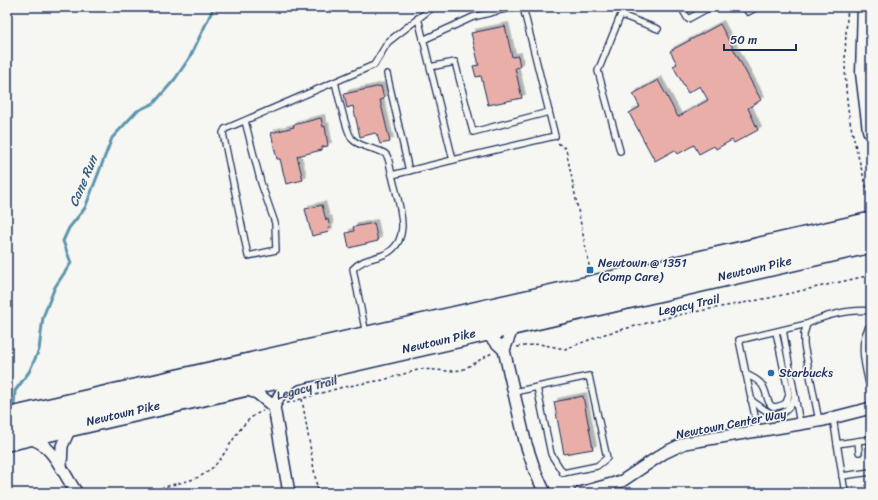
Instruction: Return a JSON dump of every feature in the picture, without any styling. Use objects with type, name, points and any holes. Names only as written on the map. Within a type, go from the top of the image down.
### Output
[{"type":"highway","name":"Newtown Pike","points":[[7,420],[367,339],[871,222]]},
{"type":"highway","name":"Newtown Pike","points":[[14,438],[313,371],[871,242]]},
{"type":"highway","points":[[313,371],[329,359],[360,349],[367,339]]},
{"type":"main road","points":[[866,7],[864,73],[871,130]]},
{"type":"street","points":[[504,350],[514,324]]},
{"type":"street","points":[[484,331],[504,350],[528,448],[535,471],[545,493]]},
{"type":"street","points":[[289,493],[274,407],[279,396],[290,382],[313,371]]},
{"type":"street","points":[[232,389],[246,389],[258,393],[274,407]]},
{"type":"street","name":"Newtown Center Way","points":[[580,493],[622,481],[675,447],[685,443],[819,421],[871,408]]},
{"type":"street","points":[[61,467],[62,446],[71,426]]},
{"type":"street","points":[[14,438],[36,440],[52,454],[77,493]]},
{"type":"lane","points":[[245,121],[261,183],[275,223],[276,250],[248,256],[223,133],[226,129],[374,65],[388,42],[433,7]]},
{"type":"lane","points":[[423,40],[473,17],[514,7]]},
{"type":"lane","points":[[392,175],[555,136],[523,7]]},
{"type":"lane","points":[[620,151],[598,71],[624,7]]},
{"type":"lane","points":[[681,7],[688,19],[710,7]]},
{"type":"lane","points":[[746,7],[748,12],[757,7]]},
{"type":"lane","points":[[621,15],[658,29]]},
{"type":"lane","points":[[418,18],[453,160]]},
{"type":"lane","points":[[430,67],[455,62],[473,132],[549,112]]},
{"type":"lane","points":[[387,74],[409,171]]},
{"type":"lane","points":[[335,82],[347,132],[352,140],[369,149],[383,152],[387,156],[403,226],[402,235],[397,245],[390,252],[358,263],[353,269],[367,339]]},
{"type":"lane","points":[[758,431],[739,340],[807,324],[817,319],[858,310],[871,311]]},
{"type":"lane","points":[[807,324],[804,334],[804,345],[819,421]]},
{"type":"lane","points":[[871,324],[864,335],[863,346],[871,393]]},
{"type":"lane","points":[[783,330],[800,424]]},
{"type":"lane","points":[[746,374],[762,385],[767,401],[771,405],[780,406],[786,403],[789,395],[776,332]]},
{"type":"lane","points":[[514,392],[537,387],[589,376],[607,458],[597,466],[562,473],[551,454],[537,387]]},
{"type":"lane","points":[[751,400],[768,412],[779,414],[785,413],[789,409],[795,396]]},
{"type":"lane","points":[[833,418],[845,493]]},
{"type":"lane","points":[[837,444],[871,439],[871,450]]},
{"type":"lane","points":[[858,441],[859,452]]},
{"type":"lane","points":[[842,476],[860,471],[871,472]]},
{"type":"path","points":[[848,7],[845,58],[852,134],[871,204]]},
{"type":"path","points":[[555,136],[558,145],[566,149],[591,277]]},
{"type":"path","name":"Legacy Trail","points":[[150,493],[170,484],[191,480],[211,470],[245,424],[260,412],[274,407],[421,369],[449,371],[462,370],[488,354],[504,350],[539,344],[566,349],[605,334],[678,315],[768,298],[871,275]]},
{"type":"path","points":[[302,399],[318,493]]},
{"type":"building","points":[[720,24],[761,100],[748,108],[758,130],[734,143],[732,140],[716,149],[714,146],[699,154],[694,145],[678,154],[675,150],[655,161],[629,113],[640,107],[633,94],[658,80],[678,117],[708,100],[700,86],[688,93],[673,66],[677,64],[670,51]]},
{"type":"building","points":[[505,26],[512,57],[518,56],[520,67],[515,68],[522,98],[488,105],[481,76],[476,77],[473,66],[479,65],[471,33]]},
{"type":"building","points":[[381,86],[384,99],[380,100],[390,142],[380,144],[375,133],[360,137],[353,106],[347,108],[344,94]]},
{"type":"building","points":[[321,118],[323,127],[325,126],[328,146],[322,147],[322,150],[297,156],[303,180],[286,184],[280,159],[277,159],[271,133],[294,127],[293,125]]},
{"type":"building","points":[[322,205],[326,220],[328,219],[330,228],[328,228],[329,232],[312,236],[305,209]]},
{"type":"building","points":[[374,223],[378,241],[349,248],[346,233],[354,231],[353,227]]},
{"type":"building","points":[[583,396],[593,449],[564,454],[554,402]]},
{"type":"waterway","name":"Cane Run","points":[[14,406],[15,391],[29,372],[39,350],[43,317],[55,287],[71,263],[63,241],[69,228],[85,208],[112,138],[137,111],[154,103],[175,79],[190,57],[214,7]]},
{"type":"place","name":"Newtown @ 1351 (Comp Care)","points":[[590,270]]},
{"type":"place","name":"Starbucks","points":[[771,373]]}]
